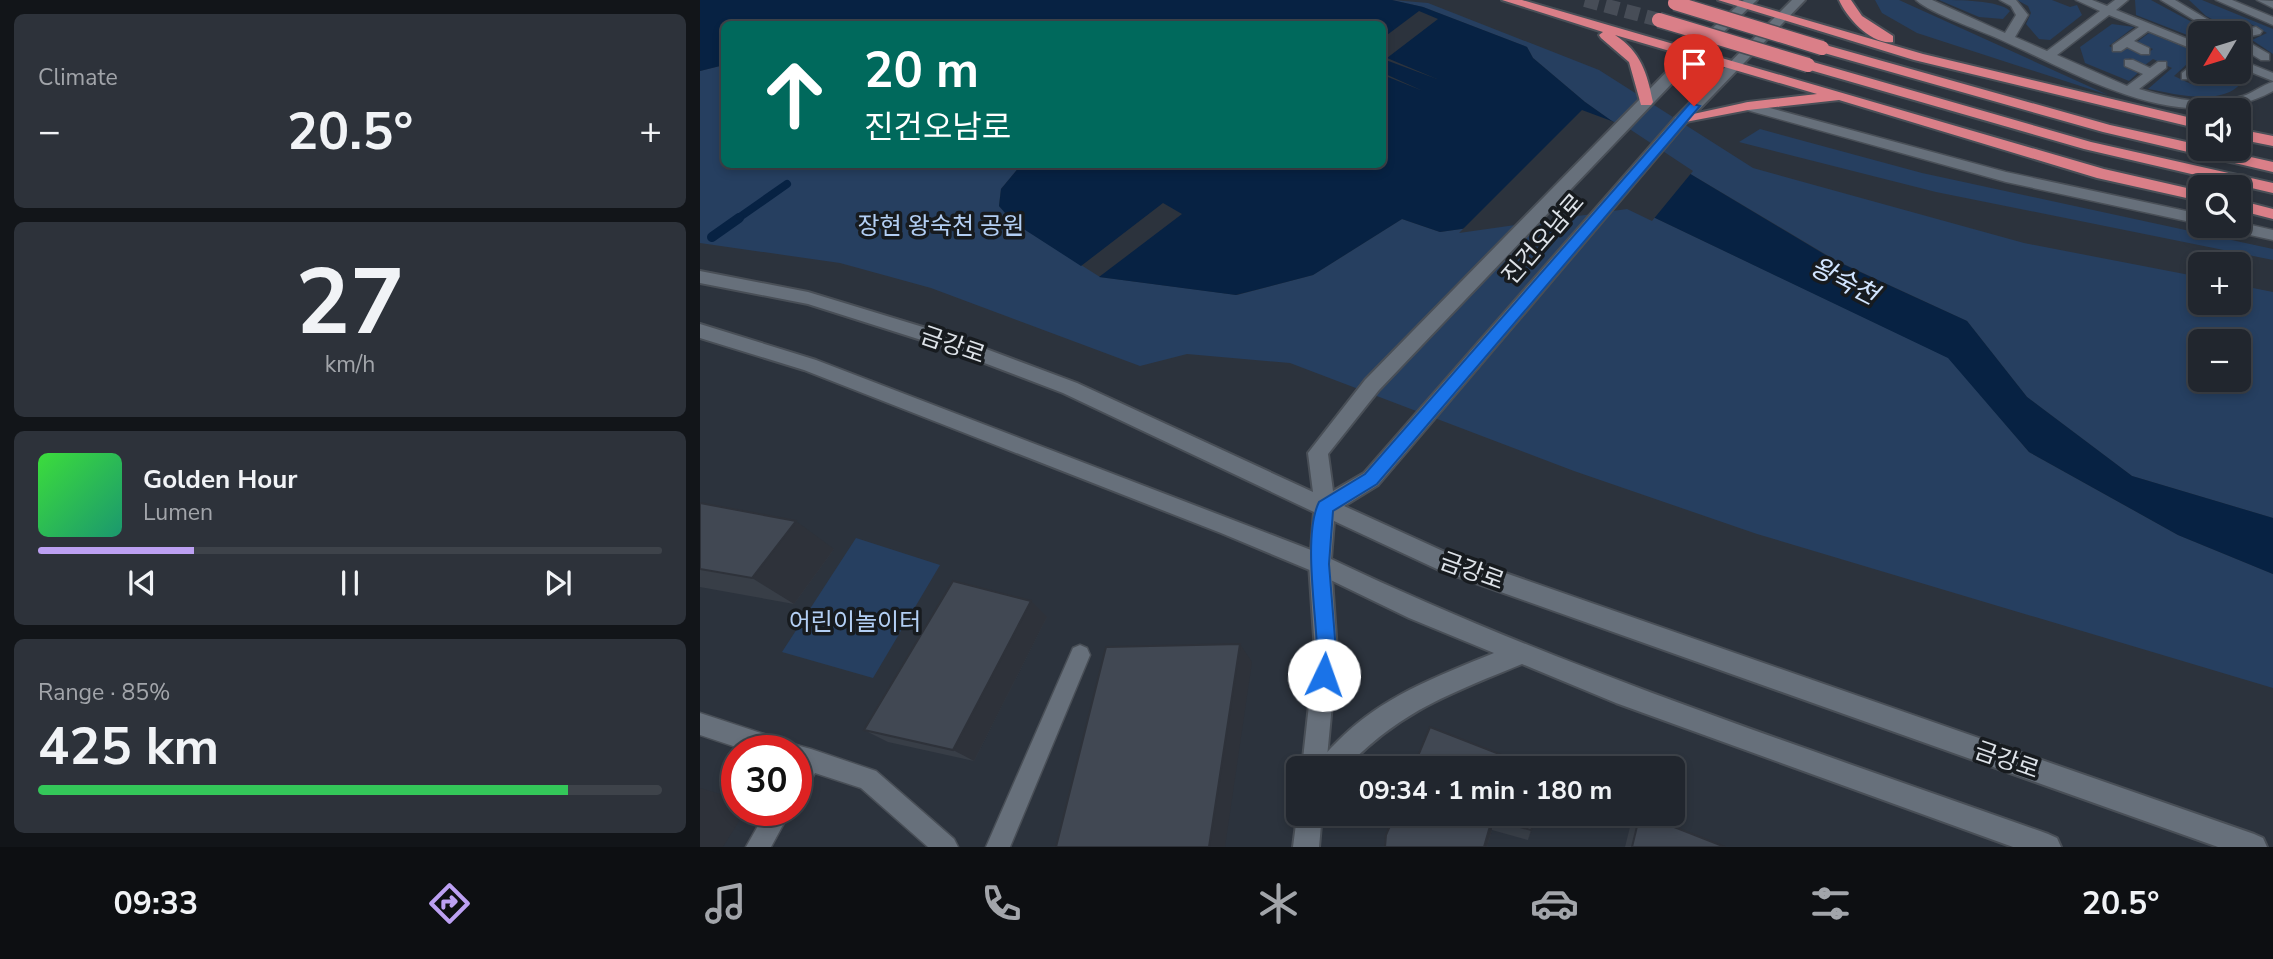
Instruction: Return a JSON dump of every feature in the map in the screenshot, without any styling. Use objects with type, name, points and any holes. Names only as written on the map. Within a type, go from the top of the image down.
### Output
[{"type":"highway","points":[[1508,0],[1734,64],[2102,174],[2188,193]]},
{"type":"highway","points":[[1724,0],[1748,3],[1919,57],[2188,122]]},
{"type":"highway","points":[[1845,0],[1849,11],[1860,22],[1919,57]]},
{"type":"highway","points":[[1675,3],[1822,48],[2108,129],[2273,167]]},
{"type":"highway","points":[[1577,19],[1625,46],[1637,60],[1646,102]]},
{"type":"highway","points":[[1659,20],[2089,146],[2273,188]]},
{"type":"highway","points":[[1679,121],[1748,106],[1840,96]]},
{"type":"highway","points":[[2251,137],[2273,141]]},
{"type":"highway","points":[[2251,208],[2273,214]]},
{"type":"main road","name":"진건오남로","points":[[1325,507],[1371,479],[1679,121],[1799,0]]},
{"type":"main road","name":"진건오남로","points":[[1315,756],[1326,651],[1320,564],[1325,507],[1318,453],[1372,385],[1693,53],[1748,3]]},
{"type":"main road","name":"금강로","points":[[700,277],[808,298],[943,340],[1070,388],[1451,564],[2254,847]]},
{"type":"main road","points":[[700,331],[810,365],[1105,477],[1320,564],[1417,611],[1616,691],[2048,847]]},
{"type":"main road","points":[[1340,756],[1364,731],[1415,697],[1522,653]]},
{"type":"main road","points":[[1306,847],[1308,826]]},
{"type":"lane","points":[[1922,0],[2129,91],[2165,101],[2212,107],[2249,99],[2273,86]]},
{"type":"lane","points":[[2006,0],[2017,5],[2022,15],[2008,38]]},
{"type":"lane","points":[[2082,0],[2188,43]]},
{"type":"lane","points":[[2048,56],[2122,0]]},
{"type":"lane","points":[[2167,0],[2203,21]]},
{"type":"lane","points":[[2222,0],[2273,21]]},
{"type":"lane","points":[[2263,0],[2273,5]]},
{"type":"lane","points":[[2145,51],[2121,45],[2148,26]]},
{"type":"lane","points":[[2251,32],[2256,31]]},
{"type":"lane","points":[[2251,49],[2265,57]]},
{"type":"lane","points":[[2129,63],[2157,69],[2129,91]]},
{"type":"lane","points":[[2251,68],[2273,77]]},
{"type":"lane","points":[[1748,106],[2006,177],[2188,216]]},
{"type":"lane","points":[[2251,230],[2273,235]]},
{"type":"lane","points":[[998,847],[1080,655]]},
{"type":"lane","points":[[700,724],[733,735]]},
{"type":"lane","points":[[812,761],[868,779],[946,847]]},
{"type":"lane","points":[[758,847],[770,826]]},
{"type":"green space","points":[[1392,0],[1428,3],[1599,70],[1753,168],[2024,243],[2188,275],[2188,315],[2251,315],[2251,288],[2273,292],[2273,518],[2132,476],[2027,397],[1967,321],[1835,260],[1667,160],[1585,102],[1533,58],[1527,47],[1423,7]]},
{"type":"green space","points":[[1875,0],[1899,0],[2108,95],[1917,33],[1882,13]]},
{"type":"green space","points":[[1939,0],[1988,3],[2010,11],[2003,19],[1979,17]]},
{"type":"green space","points":[[2017,0],[2052,0],[2070,7],[2077,5],[2082,15],[2050,40],[2039,39],[2026,24],[2031,13],[2028,6]]},
{"type":"green space","points":[[2135,0],[2151,0],[2190,21],[2188,35],[2136,15]]},
{"type":"green space","points":[[2189,0],[2202,0],[2273,29],[2273,54],[2252,40],[2267,33],[2251,24],[2251,21],[2216,21]]},
{"type":"green space","points":[[2112,24],[2134,27],[2109,46],[2121,52],[2129,47],[2146,55],[2153,49],[2137,42],[2149,33],[2188,49],[2188,63],[2174,76],[2188,84],[2240,84],[2226,93],[2200,97],[2148,89],[2172,68],[2153,59],[2145,65],[2130,58],[2124,64],[2140,71],[2129,81],[2085,63],[2080,47]]},
{"type":"green space","name":"장현 왕숙천 공원","points":[[721,66],[721,168],[1018,168],[1001,189],[999,206],[1013,222],[1100,277],[1237,295],[1313,275],[1402,219],[1440,232],[1628,205],[1949,358],[2029,452],[2178,535],[2273,574],[2273,688],[1757,534],[1574,471],[1290,363],[1187,354],[1140,366],[931,288],[840,263],[700,243],[700,71]]},
{"type":"green space","points":[[1760,129],[1922,173],[2188,231],[2188,238],[2222,238],[2273,249],[2273,260],[2251,256],[2251,252],[2233,252],[1936,192],[1739,142]]},
{"type":"green space","name":"어린이놀이터","points":[[856,538],[940,565],[873,678],[782,652]]},
{"type":"water","name":"왕숙천","points":[[700,0],[1392,0],[1423,7],[1527,47],[1533,58],[1585,102],[1667,160],[1834,260],[1967,321],[2027,397],[2132,476],[2273,518],[2273,574],[2178,535],[2029,452],[1948,358],[1628,205],[1440,232],[1402,219],[1313,275],[1236,295],[1099,277],[1182,214],[1163,203],[1081,266],[1013,222],[999,206],[1001,189],[1018,168],[1386,168],[1386,76],[1423,91],[1386,74],[1386,60],[1437,79],[1387,58],[1438,19],[1419,11],[1386,36],[1386,21],[721,21],[721,66],[700,71]]},
{"type":"pier","points":[[1582,110],[1625,126],[1693,171],[1652,221],[1627,209],[1459,233]]},
{"type":"building","points":[[700,503],[796,521],[752,578],[700,569]]},
{"type":"building","points":[[953,581],[1031,601],[953,750],[864,730]]},
{"type":"building","points":[[1240,644],[1209,847],[1056,847],[1106,647]]},
{"type":"building","points":[[1430,727],[1504,756],[1418,756]]},
{"type":"building","points":[[1390,826],[1490,826],[1484,847],[1385,847]]},
{"type":"building","points":[[1517,826],[1532,826],[1531,830]]},
{"type":"building","points":[[1637,826],[1672,826],[1725,847],[1632,847]]},
{"type":"waterway","points":[[737,219],[787,184]]},
{"type":"waterway","points":[[712,237],[739,218]]},
{"type":"tunnel","points":[[1585,0],[1659,20]]},
{"type":"route","points":[[1324,675],[1326,651],[1320,564],[1325,507],[1371,479],[1694,106]]}]
